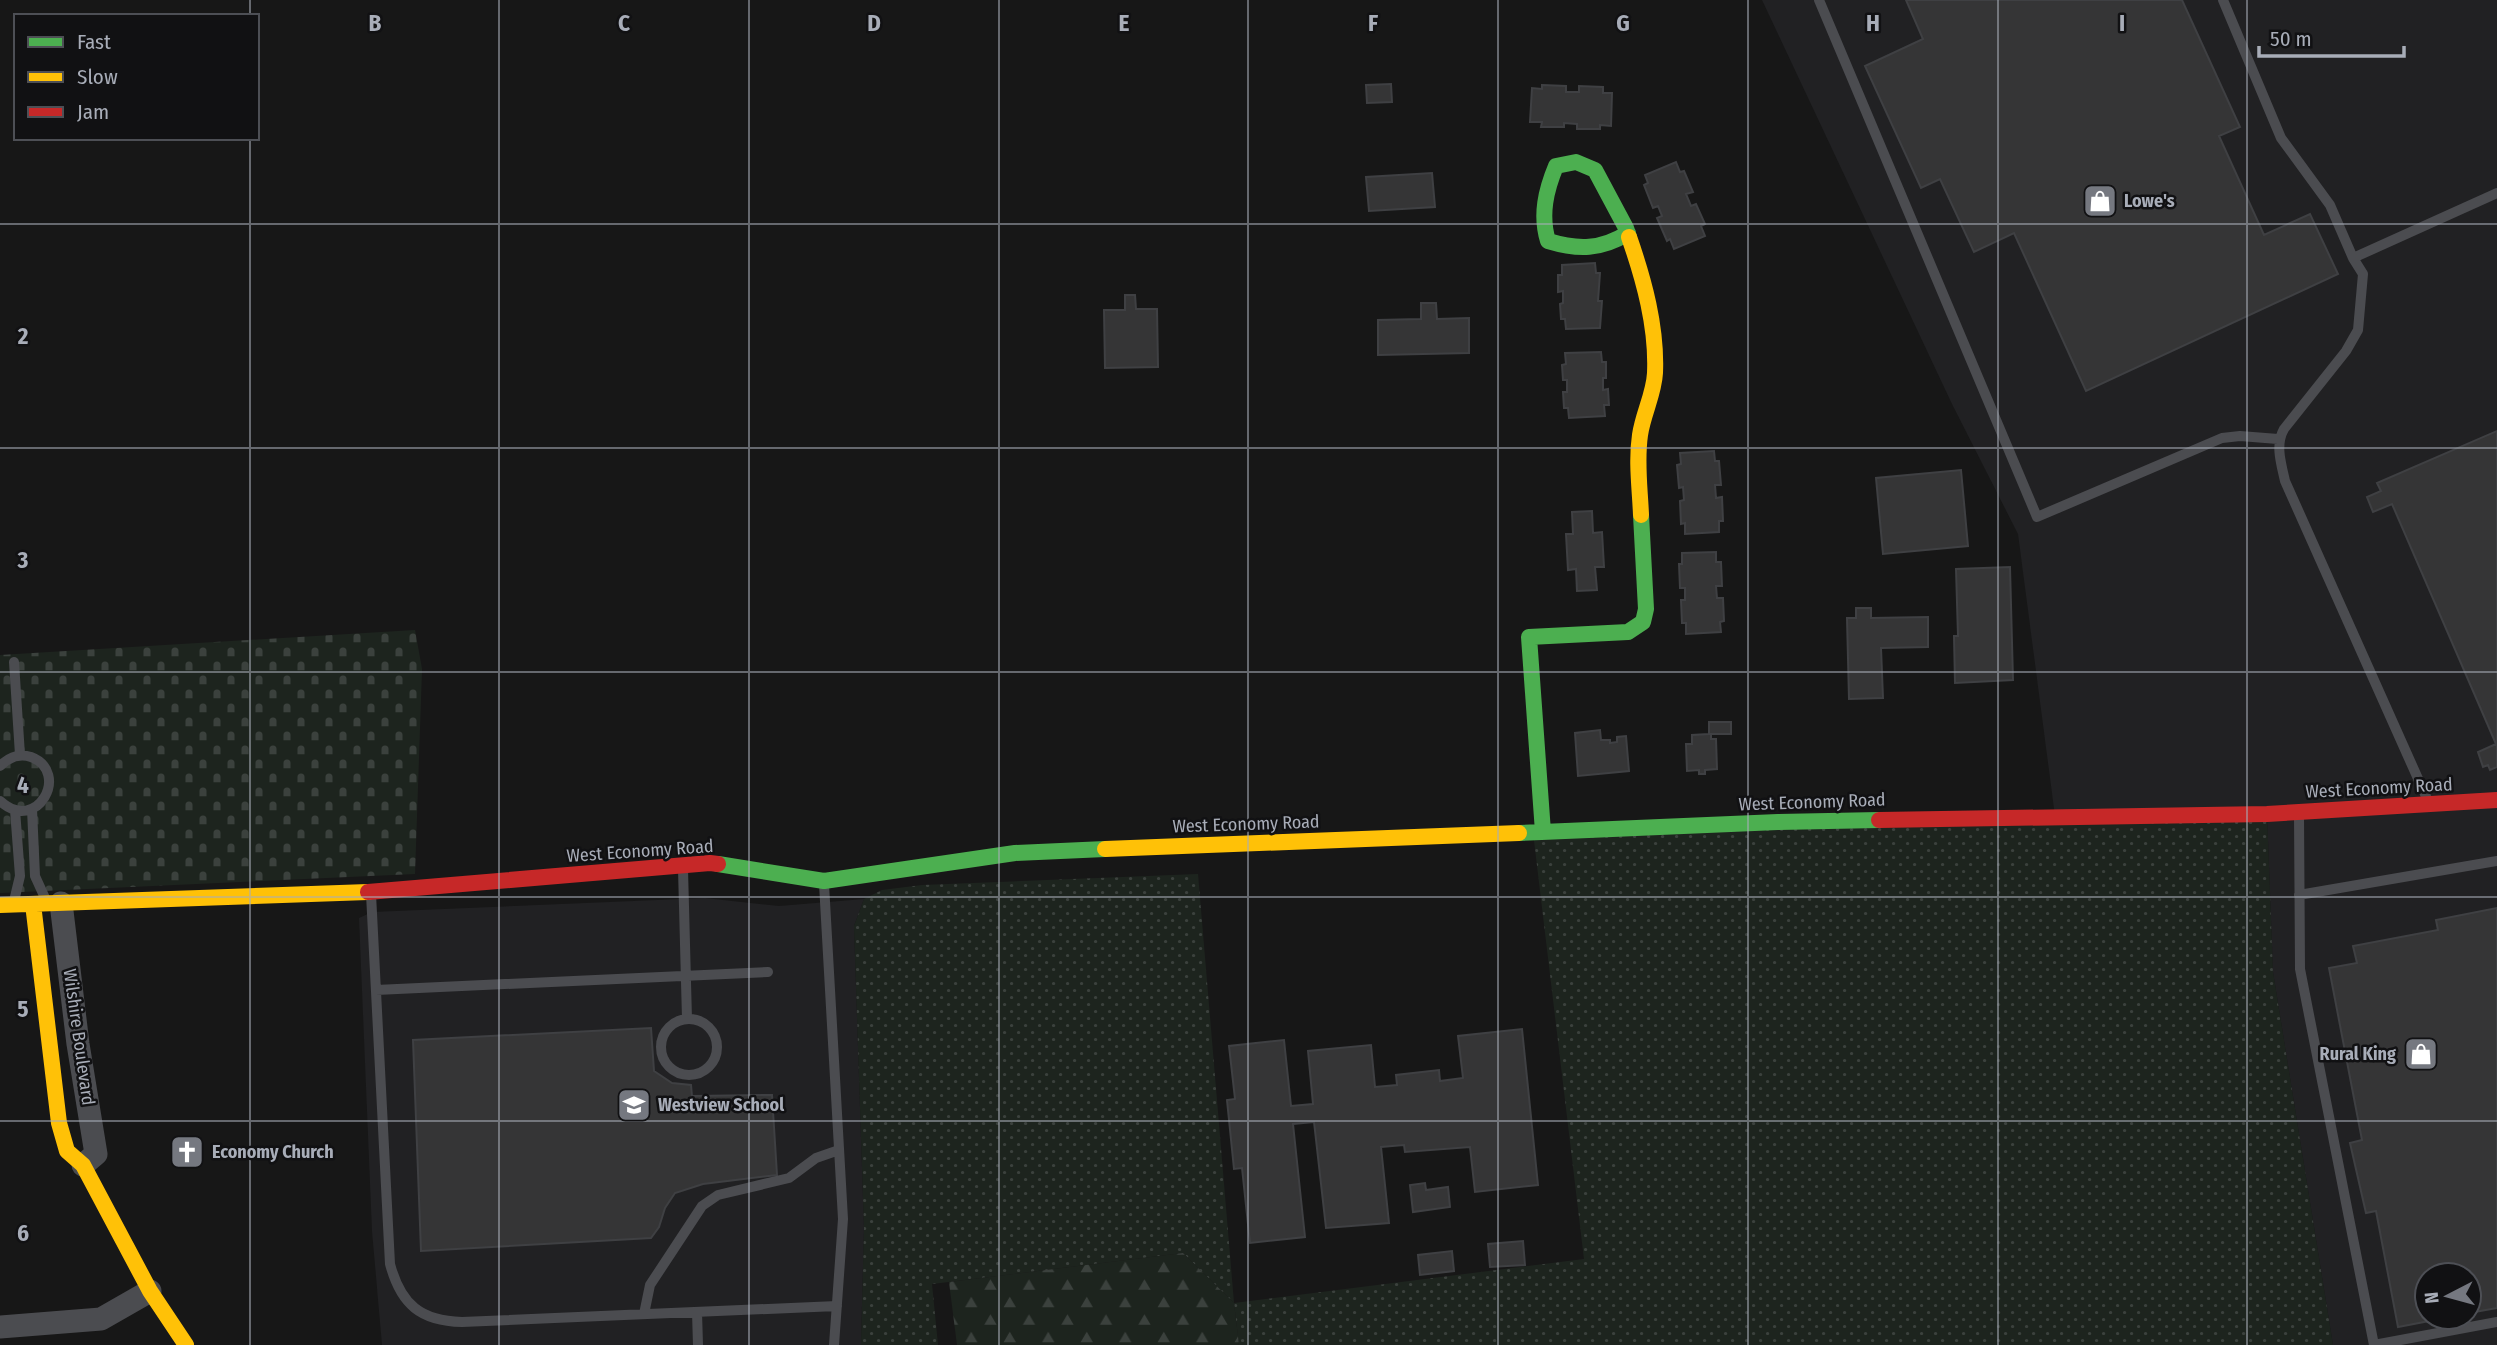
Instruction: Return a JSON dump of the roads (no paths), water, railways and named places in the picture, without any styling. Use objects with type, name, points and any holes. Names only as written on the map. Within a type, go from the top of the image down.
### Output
[{"type":"street","points":[[1542,832],[1529,637],[1628,632],[1643,622],[1646,609],[1638,455],[1640,433],[1655,376],[1646,284],[1628,233],[1595,170],[1576,162],[1556,166],[1548,183],[1545,205],[1545,233],[1548,241],[1568,248],[1592,249],[1606,246],[1628,233]]},
{"type":"street","name":"West Economy Road","points":[[6,905],[370,892],[710,863],[824,881],[1015,853],[1778,822],[2299,812],[2497,800]]},
{"type":"street","name":"Wilshire Boulevard","points":[[47,903],[78,1044],[96,1154],[83,1165]]},
{"type":"street","name":"Wilshire Boulevard","points":[[47,903],[59,1123],[67,1151],[83,1165],[150,1291],[186,1345]]},
{"type":"street","points":[[0,1327],[101,1319],[150,1291]]},
{"type":"lane","points":[[1819,0],[2037,517],[2222,438],[2240,436],[2278,439]]},
{"type":"lane","points":[[2223,0],[2281,138],[2330,205],[2353,258],[2363,274],[2358,330],[2346,351],[2278,439],[2285,481],[2429,804]]},
{"type":"lane","points":[[2353,258],[2497,193]]},
{"type":"lane","points":[[14,662],[20,755]]},
{"type":"lane","points":[[0,766],[6,760],[20,755],[33,758],[41,763],[49,779],[46,797],[32,809],[15,810],[0,800]]},
{"type":"lane","points":[[32,809],[35,876],[47,903]]},
{"type":"lane","points":[[6,905],[20,876],[15,810]]},
{"type":"lane","points":[[2299,812],[2300,969],[2374,1345],[2497,1322]]},
{"type":"lane","points":[[2299,895],[2497,861]]},
{"type":"lane","points":[[683,866],[687,1019]]},
{"type":"lane","points":[[824,881],[843,1219],[834,1345]]},
{"type":"lane","points":[[370,892],[390,1264],[395,1282],[406,1299],[428,1317],[443,1321],[837,1306]]},
{"type":"lane","points":[[376,990],[768,972]]},
{"type":"lane","points":[[687,1019],[696,1020],[711,1031],[716,1048],[710,1065],[703,1071],[685,1075],[669,1067],[661,1051],[661,1042],[671,1026],[687,1019]]},
{"type":"lane","points":[[643,1314],[650,1285],[702,1206],[718,1195],[789,1178],[816,1158],[839,1150]]},
{"type":"lane","points":[[697,1312],[698,1345]]},
{"type":"place","name":"Lowe's","points":[[2100,201]]},
{"type":"place","name":"Rural King","points":[[2421,1054]]},
{"type":"place","name":"Westview School","points":[[634,1105]]},
{"type":"place","name":"Economy Church","points":[[187,1152]]}]
